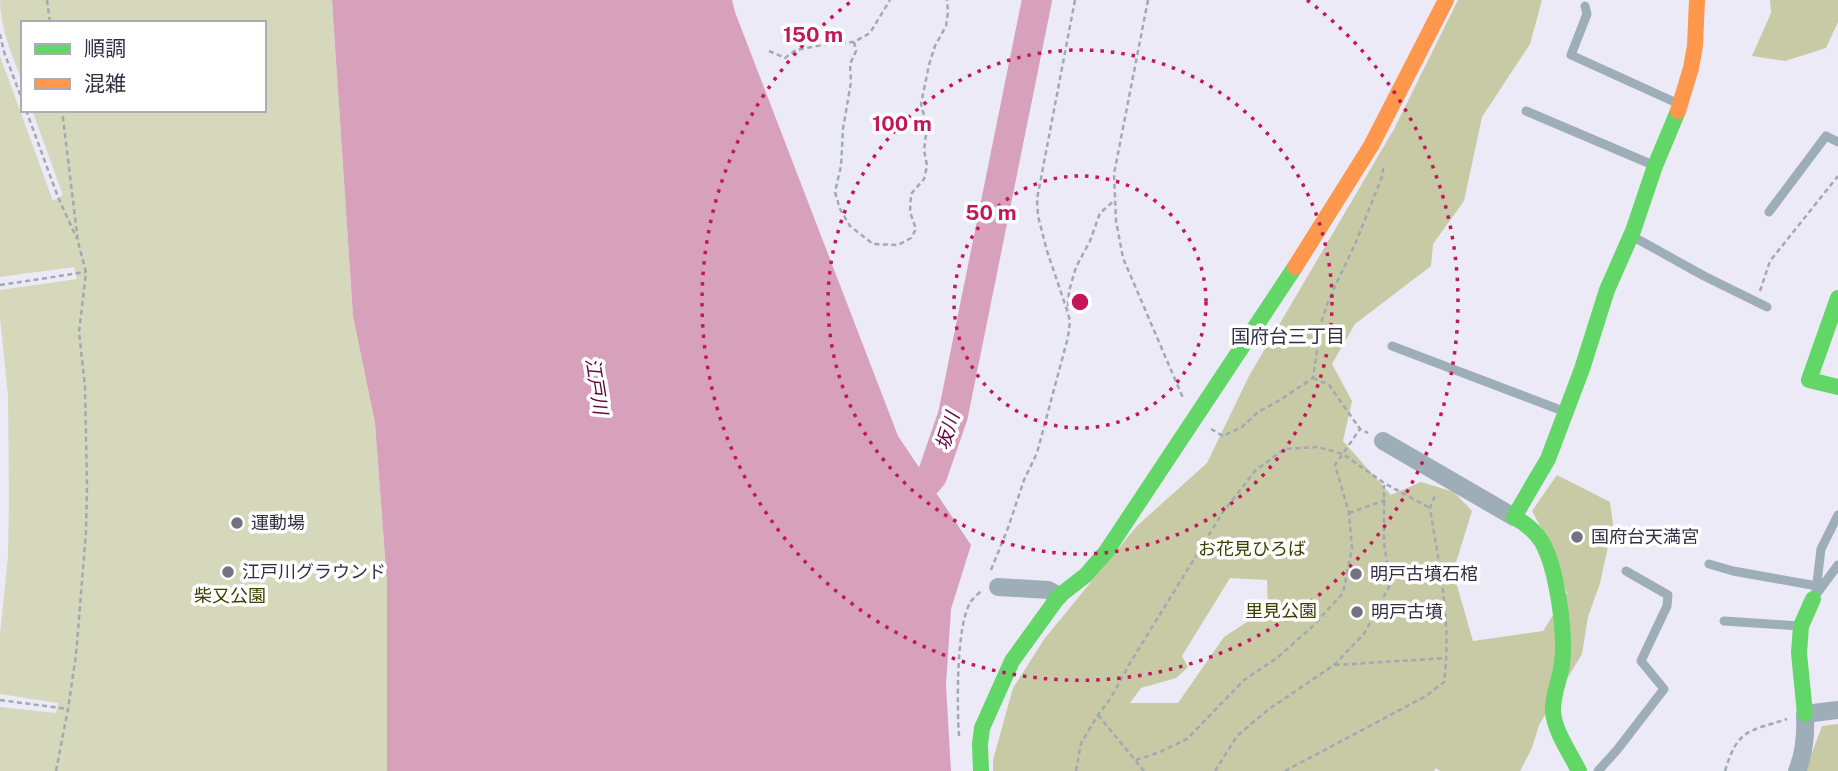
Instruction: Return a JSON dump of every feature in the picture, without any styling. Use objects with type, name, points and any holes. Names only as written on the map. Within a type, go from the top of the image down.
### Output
[{"type":"street","points":[[981,771],[982,728],[1013,661],[1059,596],[1086,575],[1106,552],[1321,228],[1371,146],[1446,0]]},
{"type":"street","points":[[1514,517],[1548,459],[1582,369],[1607,290],[1631,235],[1654,166],[1676,119],[1695,46],[1697,0]]},
{"type":"street","points":[[1838,298],[1809,380],[1838,387]]},
{"type":"street","points":[[1383,442],[1526,524],[1545,548],[1556,595],[1563,648],[1553,711],[1555,721],[1579,771]]},
{"type":"street","points":[[993,587],[1048,590],[1059,596]]},
{"type":"street","points":[[1797,771],[1806,733],[1799,653],[1801,626],[1815,592]]},
{"type":"street","points":[[1805,714],[1838,710]]},
{"type":"lane","points":[[1586,6],[1587,13],[1571,55],[1681,104]]},
{"type":"lane","points":[[1526,111],[1654,166]]},
{"type":"lane","points":[[1769,212],[1826,136],[1838,142]]},
{"type":"lane","points":[[1631,235],[1767,307]]},
{"type":"lane","points":[[1392,346],[1564,412]]},
{"type":"lane","points":[[1815,592],[1821,549],[1838,516]]},
{"type":"lane","points":[[1709,564],[1815,592]]},
{"type":"lane","points":[[1815,592],[1838,565]]},
{"type":"lane","points":[[1598,771],[1664,689],[1642,661],[1667,606],[1668,595],[1626,571]]},
{"type":"lane","points":[[1724,621],[1801,626]]},
{"type":"path","points":[[47,0],[50,21]]},
{"type":"path","points":[[769,51],[785,58],[796,50],[854,41],[870,33],[890,0]]},
{"type":"path","points":[[854,41],[856,51],[850,64],[851,82],[842,129],[841,166],[835,192],[840,209],[850,226],[873,244],[898,245],[911,237],[916,229],[910,212],[911,194],[925,179],[927,166],[924,150],[927,127],[921,104],[935,46],[946,26],[947,0]]},
{"type":"path","points":[[960,743],[958,697],[962,626],[970,603],[979,592],[993,587],[987,580],[1024,480],[1037,453],[1068,337],[1070,321],[1047,251],[1038,216],[1037,199],[1075,0]]},
{"type":"path","points":[[1148,0],[1114,174],[1116,221],[1124,258],[1188,407]]},
{"type":"path","points":[[0,34],[21,97]]},
{"type":"path","points":[[27,112],[78,242]]},
{"type":"path","points":[[57,771],[76,655],[86,532],[87,437],[79,332],[86,272],[78,242],[62,112]]},
{"type":"path","points":[[1206,425],[1223,436],[1242,427],[1258,412],[1313,378],[1321,323],[1382,174],[1383,160]]},
{"type":"path","points":[[1757,302],[1770,261],[1838,176]]},
{"type":"path","points":[[1067,310],[1076,267],[1090,242],[1100,212],[1115,199]]},
{"type":"path","points":[[0,285],[86,272]]},
{"type":"path","points":[[1313,378],[1329,385],[1357,424]]},
{"type":"path","points":[[1136,760],[1187,739],[1244,680],[1277,658],[1311,628],[1343,593],[1352,548],[1349,513],[1335,465],[1360,429]]},
{"type":"path","points":[[1076,771],[1081,743],[1223,512],[1255,471],[1284,449],[1318,447],[1343,454],[1384,483],[1430,508]]},
{"type":"path","points":[[1285,771],[1426,696],[1444,682],[1447,619],[1430,508],[1443,477]]},
{"type":"path","points":[[1215,771],[1237,736],[1269,709],[1334,665],[1364,634],[1390,585],[1384,542],[1384,483]]},
{"type":"path","points":[[1349,513],[1385,500]]},
{"type":"path","points":[[1334,665],[1447,658]]},
{"type":"path","points":[[0,700],[68,709]]},
{"type":"path","points":[[1725,771],[1733,746],[1751,729],[1805,714]]},
{"type":"path","points":[[1098,715],[1144,771]]},
{"type":"green space","name":"柴又公園","points":[[0,0],[332,0],[353,316],[375,423],[387,583],[387,771],[0,771],[0,707],[56,713],[58,703],[0,694],[0,635],[8,556],[9,499],[8,396],[0,290],[77,279],[74,267],[0,277],[0,56],[53,201],[63,195],[33,112],[266,112],[266,21],[21,21],[21,79],[11,53]]},
{"type":"green space","name":"里見公園","points":[[1458,0],[1542,0],[1530,44],[1482,117],[1464,201],[1433,244],[1431,266],[1355,324],[1332,364],[1352,401],[1343,441],[1391,495],[1421,482],[1454,492],[1472,511],[1453,572],[1473,641],[1543,631],[1567,593],[1553,550],[1532,511],[1557,475],[1610,502],[1613,524],[1600,583],[1588,617],[1582,654],[1539,725],[1532,748],[1520,771],[1440,771],[1436,768],[1434,771],[993,771],[993,760],[1013,688],[1045,638],[1137,526],[1207,463],[1249,376],[1394,129]],"holes":[[[1230,578],[1267,580],[1268,608],[1224,637],[1178,703],[1130,703],[1141,688],[1176,678],[1188,667],[1182,656]]]},
{"type":"green space","points":[[1770,0],[1838,0],[1838,22],[1826,48],[1785,61],[1752,56],[1771,13]]},
{"type":"green space","points":[[1838,724],[1838,771],[1805,771],[1822,726]]},
{"type":"water","name":"江戸川","points":[[332,0],[732,0],[898,436],[971,545],[951,609],[946,685],[951,771],[387,771],[387,583],[375,423],[353,316]]},
{"type":"waterway","name":"坂川","points":[[901,512],[932,476],[953,415],[1037,0]]},
{"type":"traffic: fast","points":[[1579,771],[1554,720],[1554,700],[1561,670],[1563,636],[1552,568],[1542,542],[1530,528],[1514,517],[1548,459],[1582,369],[1607,290],[1633,231],[1655,166],[1678,111]]},
{"type":"traffic: fast","points":[[981,771],[982,728],[1012,661],[1059,596],[1086,575],[1106,552],[1295,267]]},
{"type":"traffic: fast","points":[[1838,298],[1809,380],[1838,387]]},
{"type":"traffic: fast","points":[[1805,714],[1799,653],[1801,626],[1813,599]]},
{"type":"traffic: slow","points":[[1295,267],[1371,146],[1446,0]]},
{"type":"traffic: slow","points":[[1678,111],[1695,46],[1697,0]]},
{"type":"place","name":"運動場","points":[[237,523]]},
{"type":"place","name":"国府台天満宮","points":[[1577,537]]},
{"type":"place","name":"江戸川グラウンド","points":[[228,572]]},
{"type":"place","name":"明戸古墳石棺","points":[[1356,574]]},
{"type":"place","name":"明戸古墳","points":[[1357,612]]},
{"type":"district","name":"国府台三丁目","points":[[1288,336]]},
{"type":"park label","name":"お花見ひろば","points":[[1252,549]]}]
